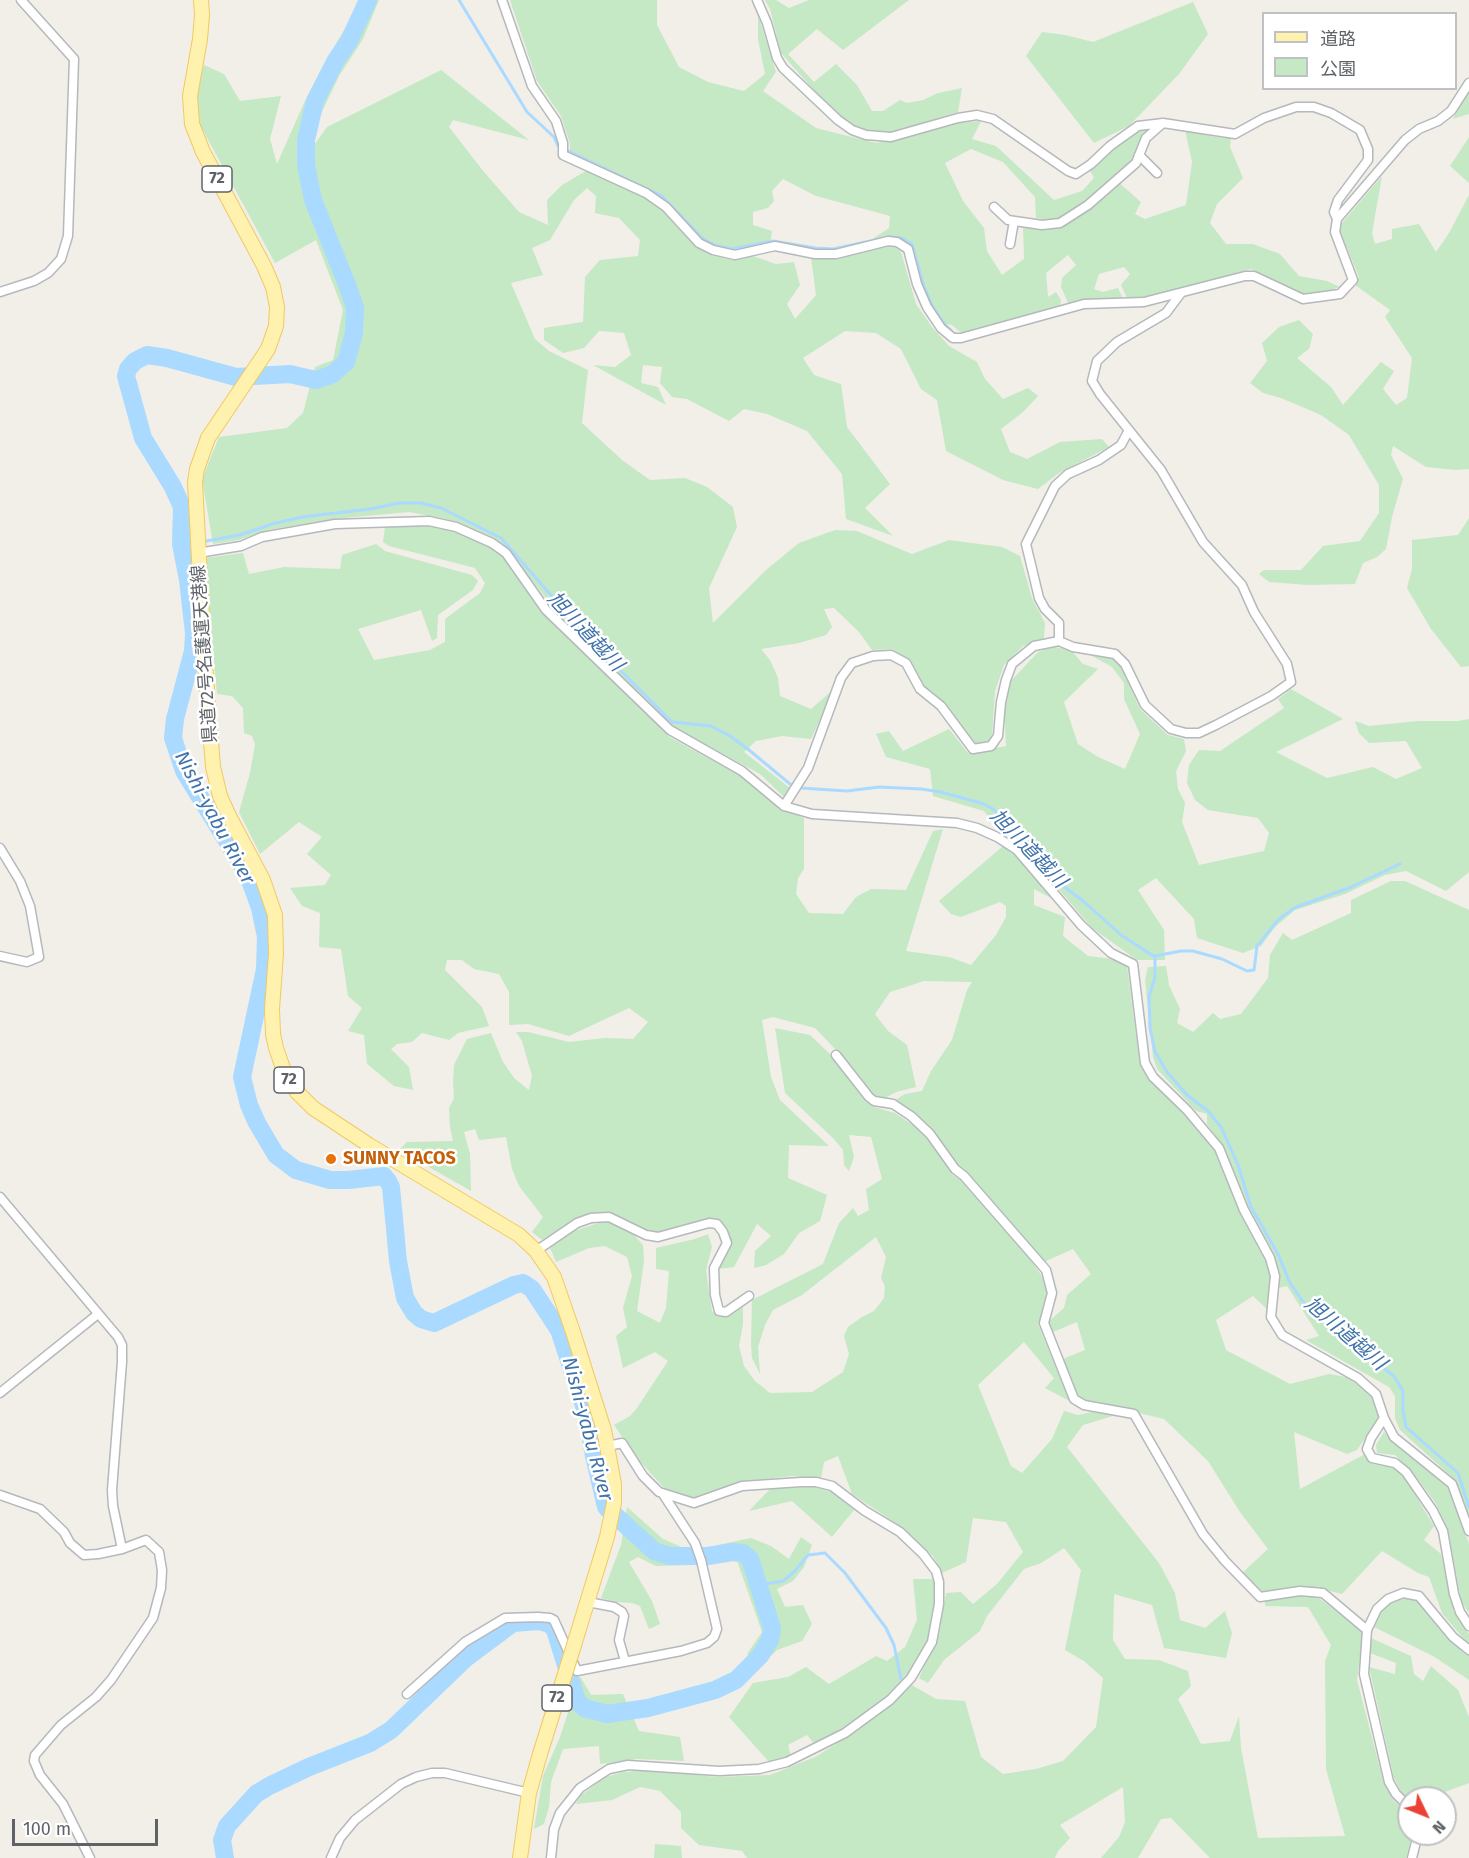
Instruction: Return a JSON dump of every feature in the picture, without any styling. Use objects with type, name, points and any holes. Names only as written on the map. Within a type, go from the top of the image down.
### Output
[{"type":"main road","name":"県道72号名護運天港線","points":[[201,0],[200,39],[190,96],[192,124],[203,152],[264,266],[273,287],[277,307],[276,327],[268,349],[208,438],[195,482],[213,767],[225,806],[263,880],[275,915],[273,1034],[285,1074],[297,1092],[323,1117],[440,1189],[501,1223],[519,1235],[536,1251],[554,1277],[608,1446],[614,1484],[614,1503],[608,1537],[529,1793],[520,1858]]},
{"type":"street","points":[[0,292],[34,281],[48,273],[61,259],[68,236],[74,59],[21,0]]},
{"type":"street","points":[[502,0],[532,86],[556,121],[563,143],[563,155],[646,193],[666,207],[699,243],[713,250],[735,255],[775,246],[815,254],[836,254],[888,241],[897,242],[908,249],[917,284],[927,307],[941,328],[953,338],[961,338],[1084,304],[1144,302],[1245,276],[1254,276],[1303,299],[1340,294],[1353,280],[1335,232],[1337,219],[1334,212],[1338,200],[1368,160],[1368,149],[1360,130],[1348,122],[1314,107],[1296,107],[1264,118],[1235,134],[1162,123],[1138,126],[1076,174],[1068,171],[993,119],[977,115],[958,118],[891,137],[866,135],[852,130],[838,120],[783,68],[777,58],[767,23],[757,0]]},
{"type":"street","points":[[1337,219],[1406,140],[1419,129],[1438,121],[1451,111],[1469,83]]},
{"type":"street","points":[[994,207],[1008,220],[1042,225],[1060,223],[1088,205],[1136,163],[1146,138],[1162,123]]},
{"type":"street","points":[[1139,155],[1157,173]]},
{"type":"street","points":[[1010,244],[1014,221]]},
{"type":"street","points":[[784,806],[808,768],[842,678],[852,663],[873,656],[891,655],[906,663],[920,689],[941,706],[973,749],[991,746],[999,736],[1001,702],[1012,664],[1034,646],[1059,641],[1115,654],[1125,664],[1145,705],[1171,729],[1186,733],[1199,733],[1216,725],[1271,696],[1291,682],[1287,664],[1254,612],[1242,585],[1203,542],[1161,470],[1092,381],[1097,361],[1117,342],[1166,313],[1181,293]]},
{"type":"street","points":[[1059,641],[1059,623],[1045,609],[1039,598],[1026,544],[1056,486],[1068,474],[1099,460],[1122,445],[1129,430]]},
{"type":"street","points":[[198,544],[241,546],[271,535],[335,524],[429,521],[456,527],[492,543],[506,554],[546,610],[670,730],[742,771],[784,806],[812,814],[957,823],[977,828],[1017,850],[1081,925],[1111,953],[1133,964],[1145,1063],[1153,1077],[1187,1110],[1219,1148],[1244,1210],[1270,1258],[1275,1276],[1271,1317],[1282,1335],[1358,1378],[1376,1394],[1384,1418],[1395,1437],[1452,1484],[1469,1531]]},
{"type":"street","points":[[0,848],[20,882],[30,906],[39,957],[27,962],[0,956]]},
{"type":"street","points":[[836,1055],[868,1097],[874,1101],[893,1104],[911,1116],[930,1134],[955,1169],[972,1185],[1046,1270],[1052,1293],[1044,1323],[1074,1399],[1084,1405],[1134,1414],[1203,1534],[1225,1561],[1260,1597],[1300,1592],[1323,1593],[1367,1630]]},
{"type":"street","points":[[0,1197],[118,1337],[122,1346],[112,1490],[122,1549]]},
{"type":"street","points":[[536,1251],[577,1223],[591,1218],[609,1217],[646,1235],[658,1236],[701,1224],[717,1224],[727,1243],[714,1268],[715,1295],[719,1311],[726,1312],[749,1296]]},
{"type":"street","points":[[0,1393],[98,1314]]},
{"type":"street","points":[[1384,1418],[1367,1449],[1371,1458],[1395,1463],[1406,1472],[1433,1511],[1443,1531],[1454,1594],[1460,1612],[1469,1626]]},
{"type":"street","points":[[407,1694],[465,1642],[505,1618],[538,1617],[554,1620],[577,1671],[696,1648],[714,1637],[717,1629],[715,1616],[695,1543],[663,1494],[643,1476],[621,1443],[608,1446]]},
{"type":"street","points":[[551,1858],[554,1829],[560,1814],[580,1788],[609,1769],[628,1765],[719,1771],[759,1769],[787,1762],[845,1732],[890,1700],[911,1678],[932,1642],[939,1604],[939,1582],[936,1571],[923,1554],[900,1532],[832,1486],[816,1482],[801,1482],[742,1486],[694,1503],[663,1494]]},
{"type":"street","points":[[0,1495],[40,1509],[64,1532],[70,1543],[84,1555],[122,1549],[146,1540],[159,1552],[162,1570],[161,1588],[153,1618],[111,1680],[96,1697],[61,1725],[38,1749],[34,1761],[40,1775],[63,1804],[90,1858]]},
{"type":"street","points":[[1397,1795],[1389,1782],[1364,1674],[1367,1630],[1377,1609],[1388,1599],[1403,1593],[1419,1596],[1453,1637],[1469,1650]]},
{"type":"street","points":[[588,1602],[614,1607],[622,1612],[624,1616],[619,1640],[625,1661]]},
{"type":"street","points":[[331,1858],[340,1838],[355,1820],[401,1784],[416,1777],[445,1773],[529,1793]]},
{"type":"green space","points":[[358,0],[379,0],[363,39],[339,76],[317,122],[312,148],[327,127],[441,70],[529,140],[453,120],[449,127],[519,212],[548,225],[547,200],[562,185],[586,171],[640,194],[663,210],[695,245],[708,254],[732,260],[753,256],[776,264],[794,262],[800,285],[787,304],[795,319],[816,295],[811,257],[832,259],[878,247],[893,246],[901,252],[916,304],[949,346],[977,362],[985,379],[1003,399],[1028,388],[1038,396],[1023,412],[1001,429],[1010,452],[1027,459],[1060,442],[1102,439],[1109,447],[1059,473],[1038,489],[1003,480],[946,451],[937,400],[921,389],[901,349],[876,333],[845,331],[803,358],[814,375],[841,384],[847,427],[890,484],[865,508],[893,536],[846,519],[842,474],[807,431],[767,414],[744,409],[729,421],[687,399],[672,397],[660,383],[662,367],[643,365],[641,383],[658,387],[666,405],[593,365],[615,367],[631,355],[624,333],[599,331],[584,348],[563,353],[544,340],[544,328],[583,322],[585,277],[600,260],[638,256],[640,240],[619,218],[595,213],[596,196],[587,188],[574,200],[550,240],[532,248],[543,275],[511,283],[535,339],[549,351],[588,370],[582,423],[622,460],[650,480],[685,478],[707,487],[733,507],[737,527],[709,588],[713,623],[766,570],[799,543],[835,530],[857,531],[912,554],[949,540],[1002,547],[1020,556],[1032,598],[1045,623],[1044,638],[1023,646],[1004,665],[995,691],[992,735],[987,742],[974,744],[945,704],[922,685],[909,659],[892,649],[872,650],[859,632],[834,608],[824,609],[832,627],[826,635],[799,643],[761,649],[770,660],[778,678],[780,696],[811,709],[834,689],[811,739],[782,736],[756,741],[744,752],[790,788],[784,797],[760,774],[676,728],[598,655],[553,607],[508,551],[494,538],[446,519],[409,512],[333,519],[268,530],[238,540],[213,544],[202,479],[219,437],[287,428],[303,413],[315,367],[333,360],[343,310],[316,240],[275,263],[199,123],[195,93],[204,65],[224,74],[240,101],[281,96],[270,139],[277,164],[304,103],[355,12]]},
{"type":"green space","points":[[510,0],[657,0],[657,25],[679,67],[708,82],[744,91],[765,74],[758,39],[758,15],[776,72],[763,91],[816,128],[876,143],[905,138],[959,123],[981,121],[972,139],[996,146],[1054,200],[1082,191],[1094,178],[1089,169],[1109,150],[1137,130],[1156,125],[1142,138],[1133,160],[1091,198],[1061,219],[1053,221],[1036,218],[1035,197],[1003,162],[971,149],[945,163],[963,201],[984,228],[987,251],[1002,275],[1024,259],[1023,225],[1061,226],[1092,207],[1118,182],[1141,202],[1135,214],[1145,219],[1186,205],[1192,162],[1185,130],[1231,138],[1230,147],[1243,178],[1217,204],[1210,223],[1226,244],[1253,244],[1280,254],[1299,276],[1327,281],[1340,287],[1321,293],[1304,294],[1251,269],[1144,298],[1128,300],[1121,285],[1130,274],[1124,267],[1099,274],[1094,289],[1103,292],[1118,288],[1123,299],[1069,305],[1061,287],[1062,278],[1076,265],[1068,255],[1046,273],[1048,297],[1056,292],[1061,300],[1060,307],[964,335],[952,325],[939,322],[899,240],[865,244],[889,228],[890,216],[816,196],[783,179],[772,191],[774,201],[768,208],[753,212],[753,225],[772,231],[770,245],[736,253],[715,248],[700,240],[667,205],[570,155],[570,144],[561,116],[537,81]]},
{"type":"green space","points":[[765,0],[776,0],[789,8],[809,0],[909,0],[843,50],[817,29],[788,54],[814,82],[836,64],[857,85],[872,111],[883,111],[900,100],[907,103],[923,100],[938,93],[962,88],[958,112],[893,132],[869,132],[852,126],[819,96],[781,53],[770,9]]},
{"type":"green space","points":[[1193,2],[1208,34],[1179,74],[1129,126],[1094,143],[1026,56],[1042,32],[1093,42]]},
{"type":"green space","points":[[1469,92],[1469,114],[1453,119],[1459,108]]},
{"type":"green space","points":[[1469,137],[1469,183],[1450,166]]},
{"type":"green space","points":[[1382,176],[1372,233],[1375,244],[1392,239],[1392,229],[1419,224],[1436,252],[1469,195],[1469,469],[1426,467],[1393,446],[1391,455],[1403,479],[1386,549],[1377,557],[1363,563],[1355,584],[1308,585],[1269,582],[1259,574],[1264,570],[1301,570],[1323,546],[1360,541],[1379,513],[1379,485],[1349,435],[1321,415],[1263,393],[1250,383],[1267,361],[1262,343],[1279,327],[1299,320],[1313,334],[1309,349],[1297,358],[1331,387],[1343,405],[1381,362],[1394,371],[1383,389],[1396,405],[1407,398],[1412,358],[1385,317],[1390,310],[1355,285],[1359,277],[1340,231],[1342,223]]},
{"type":"green space","points":[[1469,518],[1469,666],[1461,667],[1431,629],[1407,588],[1412,569],[1412,540],[1458,535]]},
{"type":"green space","points":[[426,525],[454,530],[489,546],[506,558],[543,612],[671,738],[746,779],[782,809],[804,818],[804,869],[798,878],[796,894],[809,913],[843,914],[856,897],[871,889],[906,890],[933,831],[943,829],[906,951],[949,957],[971,965],[996,935],[1006,917],[1006,906],[1000,902],[961,917],[951,914],[939,901],[1003,846],[1021,860],[1051,898],[1034,889],[1034,905],[1065,917],[1063,936],[1088,956],[1113,959],[1127,966],[1140,1065],[1215,1150],[1272,1275],[1267,1309],[1253,1296],[1216,1320],[1226,1350],[1290,1384],[1329,1374],[1346,1377],[1370,1392],[1379,1417],[1357,1450],[1347,1454],[1294,1432],[1300,1489],[1365,1454],[1369,1462],[1392,1467],[1403,1475],[1434,1526],[1424,1540],[1441,1554],[1454,1612],[1469,1634],[1468,1644],[1442,1613],[1429,1577],[1418,1573],[1382,1551],[1342,1594],[1291,1587],[1261,1592],[1241,1574],[1268,1549],[1240,1512],[1208,1461],[1164,1419],[1088,1401],[1078,1395],[1063,1359],[1085,1350],[1077,1322],[1053,1332],[1048,1322],[1064,1308],[1067,1295],[1091,1274],[1073,1249],[1044,1262],[958,1165],[931,1130],[892,1102],[905,1094],[922,1091],[931,1071],[952,1040],[967,990],[972,982],[924,981],[890,992],[875,1014],[888,1031],[907,1045],[916,1087],[896,1092],[883,1099],[876,1097],[858,1080],[838,1052],[815,1028],[773,1017],[762,1020],[771,1077],[780,1100],[829,1146],[789,1145],[788,1178],[827,1195],[820,1221],[799,1233],[784,1254],[766,1265],[754,1268],[755,1251],[771,1236],[757,1224],[734,1267],[719,1269],[725,1229],[715,1218],[659,1233],[646,1231],[613,1213],[589,1214],[542,1240],[532,1232],[543,1217],[519,1186],[512,1169],[506,1137],[479,1140],[475,1129],[464,1132],[470,1154],[471,1191],[399,1150],[407,1142],[453,1141],[449,1108],[454,1098],[454,1065],[467,1039],[491,1033],[503,1062],[514,1078],[529,1090],[532,1076],[522,1041],[516,1032],[528,1032],[569,1042],[605,1038],[633,1039],[648,1022],[629,1008],[569,1036],[528,1024],[509,1025],[509,992],[499,974],[474,969],[462,960],[447,960],[445,970],[482,1007],[489,1026],[458,1033],[449,1040],[422,1033],[412,1042],[397,1044],[391,1049],[409,1067],[413,1090],[394,1086],[367,1064],[364,1035],[348,1031],[362,1008],[348,996],[341,949],[319,947],[320,913],[302,906],[290,888],[325,885],[331,875],[307,854],[322,837],[299,822],[260,854],[239,812],[255,744],[252,736],[244,733],[243,708],[232,696],[217,694],[204,558],[243,553],[249,574],[284,567],[340,569],[342,555],[376,544],[385,551],[472,575],[478,581],[473,590],[438,615],[437,638],[432,641],[421,610],[358,629],[374,660],[430,650],[445,642],[445,619],[480,593],[485,583],[475,568],[389,546],[383,542],[385,527]]},
{"type":"green space","points":[[1052,647],[1070,649],[1083,664],[1098,669],[1064,702],[1078,744],[1098,757],[1125,769],[1140,734],[1124,699],[1124,683],[1112,667],[1085,652],[1115,659],[1140,709],[1168,735],[1184,739],[1186,751],[1176,771],[1178,789],[1185,803],[1182,822],[1199,865],[1264,851],[1269,833],[1258,818],[1208,810],[1195,800],[1187,783],[1189,765],[1199,750],[1220,751],[1284,708],[1278,699],[1291,689],[1343,719],[1276,752],[1327,778],[1373,767],[1396,779],[1422,768],[1406,741],[1369,743],[1359,733],[1355,721],[1369,726],[1469,719],[1469,872],[1446,891],[1406,871],[1385,875],[1345,894],[1295,910],[1275,927],[1261,946],[1243,953],[1197,938],[1194,919],[1156,878],[1138,890],[1164,930],[1165,960],[1137,960],[1092,928],[1020,844],[998,830],[984,811],[933,796],[930,769],[886,757],[876,734],[889,731],[903,751],[949,729],[968,753],[1006,746],[1004,707],[1009,683],[1038,652]]},
{"type":"green space","points":[[1391,881],[1405,881],[1469,910],[1469,1518],[1454,1479],[1400,1430],[1395,1418],[1395,1396],[1389,1387],[1306,1340],[1319,1336],[1287,1286],[1278,1288],[1277,1267],[1254,1220],[1223,1146],[1207,1124],[1207,1114],[1196,1111],[1157,1069],[1153,1057],[1145,980],[1148,967],[1166,966],[1169,985],[1180,1009],[1177,1023],[1193,1032],[1213,1013],[1220,1019],[1241,1014],[1268,978],[1270,955],[1283,933],[1292,940],[1351,913],[1351,900]]},
{"type":"green space","points":[[775,1028],[810,1035],[832,1056],[865,1101],[874,1107],[895,1113],[916,1127],[929,1140],[953,1175],[962,1181],[1032,1261],[1041,1275],[1047,1290],[1045,1307],[1038,1324],[1064,1388],[1073,1403],[1045,1388],[1054,1378],[1024,1342],[978,1385],[1011,1466],[1022,1473],[1052,1439],[1064,1411],[1078,1415],[1092,1412],[1116,1415],[1083,1425],[1067,1447],[1159,1563],[1175,1593],[1180,1620],[1205,1628],[1225,1611],[1232,1633],[1226,1658],[1164,1648],[1152,1605],[1114,1594],[1113,1640],[1125,1659],[1159,1660],[1188,1671],[1191,1686],[1178,1699],[1201,1744],[1230,1741],[1239,1716],[1241,1748],[1258,1838],[1345,1836],[1326,1769],[1325,1661],[1331,1645],[1308,1607],[1265,1606],[1265,1601],[1305,1595],[1319,1598],[1363,1632],[1357,1680],[1383,1780],[1397,1804],[1397,1846],[1409,1846],[1406,1858],[1210,1858],[1171,1818],[1161,1819],[1138,1858],[1101,1858],[1119,1837],[1125,1822],[1123,1787],[1060,1825],[1070,1838],[1055,1858],[747,1858],[742,1851],[699,1845],[681,1828],[681,1812],[660,1791],[640,1787],[612,1800],[576,1804],[580,1796],[606,1777],[623,1772],[651,1770],[717,1777],[770,1775],[815,1757],[857,1731],[912,1685],[936,1699],[965,1701],[981,1757],[1003,1774],[1036,1769],[1063,1761],[1096,1727],[1103,1678],[1084,1661],[1065,1650],[1081,1570],[1064,1548],[1041,1563],[1024,1569],[987,1616],[980,1631],[944,1660],[928,1683],[919,1678],[939,1635],[946,1593],[961,1592],[973,1604],[997,1584],[1023,1552],[1006,1522],[973,1518],[966,1562],[942,1573],[933,1556],[897,1524],[852,1494],[838,1456],[824,1462],[821,1478],[792,1476],[746,1481],[693,1498],[666,1490],[636,1457],[614,1425],[630,1416],[637,1408],[668,1361],[655,1352],[623,1368],[616,1336],[627,1327],[623,1308],[632,1276],[627,1257],[605,1246],[589,1248],[556,1262],[550,1248],[573,1231],[605,1221],[629,1229],[643,1245],[644,1261],[637,1311],[660,1323],[666,1308],[669,1271],[656,1269],[656,1248],[708,1234],[712,1247],[706,1270],[712,1311],[718,1317],[728,1317],[743,1307],[739,1346],[744,1366],[755,1381],[770,1393],[812,1392],[843,1372],[849,1354],[844,1336],[848,1327],[874,1311],[884,1298],[885,1286],[881,1278],[886,1257],[876,1237],[802,1295],[773,1310],[758,1347],[760,1374],[752,1358],[752,1300],[823,1264],[839,1223],[853,1208],[858,1216],[869,1210],[866,1189],[882,1179],[871,1137],[849,1135],[854,1157],[849,1171],[844,1165],[843,1150],[834,1139],[785,1093]]},
{"type":"green space","points":[[1384,1432],[1394,1443],[1448,1487],[1469,1544],[1469,1613],[1461,1601],[1448,1529],[1435,1502],[1411,1470],[1395,1455],[1377,1453],[1376,1445]]},
{"type":"green space","points":[[815,1487],[834,1493],[854,1510],[832,1537],[792,1501],[749,1511],[771,1488]]},
{"type":"green space","points":[[627,1507],[663,1539],[684,1548],[693,1565],[656,1566],[638,1557],[629,1562],[652,1601],[660,1624],[649,1629],[640,1606],[601,1598],[621,1545]]},
{"type":"green space","points":[[801,1537],[812,1545],[804,1567],[793,1581],[777,1589],[785,1607],[803,1605],[812,1624],[802,1641],[777,1650],[757,1669],[747,1654],[762,1632],[736,1558],[718,1558],[718,1545],[751,1538],[771,1546],[789,1559]]},
{"type":"green space","points":[[913,1579],[935,1579],[934,1607],[928,1639],[908,1673],[888,1695],[857,1719],[815,1745],[807,1735],[788,1745],[791,1756],[769,1762],[729,1717],[753,1683],[788,1677],[806,1667],[829,1684],[876,1656],[887,1661],[905,1647],[917,1620]]},
{"type":"green space","points":[[1409,1597],[1419,1602],[1447,1638],[1466,1655],[1469,1654],[1469,1680],[1433,1656],[1374,1627],[1382,1610],[1393,1601]]},
{"type":"green space","points":[[1371,1638],[1411,1656],[1414,1674],[1423,1681],[1431,1666],[1458,1690],[1469,1717],[1469,1783],[1457,1788],[1398,1786],[1394,1778],[1369,1667],[1395,1674],[1396,1663],[1370,1653]]},
{"type":"green space","points":[[580,1676],[591,1695],[623,1694],[639,1731],[680,1737],[684,1761],[637,1759],[600,1764],[599,1746],[563,1749],[551,1782],[549,1807],[544,1824],[534,1829],[543,1776],[560,1737]]},
{"type":"green space","points":[[655,1844],[681,1846],[682,1858],[654,1858]]},
{"type":"waterway","name":"Nishi-yabu River","points":[[225,1858],[222,1840],[227,1826],[256,1794],[309,1767],[370,1743],[391,1730],[466,1658],[513,1623],[539,1621],[550,1624],[555,1630],[577,1701],[584,1708],[607,1714],[648,1708],[715,1690],[736,1680],[760,1656],[770,1640],[772,1628],[750,1559],[743,1553],[669,1556],[654,1551],[606,1507],[587,1415],[559,1330],[532,1289],[523,1283],[514,1285],[434,1323],[421,1319],[414,1313],[405,1298],[398,1261],[391,1187],[388,1181],[384,1176],[330,1180],[296,1170],[276,1155],[257,1123],[249,1105],[242,1077],[265,969],[266,937],[260,908],[248,875],[184,771],[173,738],[175,719],[193,651],[194,633],[181,544],[182,507],[173,487],[143,438],[126,376],[128,369],[135,361],[147,355],[167,358],[236,377],[290,374],[316,380],[333,374],[346,362],[354,333],[355,308],[313,200],[306,165],[306,140],[315,101],[336,60],[349,41],[368,0]]},
{"type":"waterway","points":[[459,0],[527,112],[554,137],[558,146],[662,196],[702,238],[714,245],[732,249],[773,241],[833,249],[889,237],[902,238],[912,244],[924,287],[933,307],[954,334]]},
{"type":"waterway","name":"旭川道越川","points":[[201,542],[240,535],[302,517],[400,503],[421,503],[441,508],[501,538],[591,641],[672,722],[711,726],[730,736],[790,784],[801,788],[847,791],[879,787],[921,789],[941,792],[984,804],[993,809],[1033,848],[1052,878],[1082,900],[1121,935],[1155,957],[1155,977],[1149,997],[1150,1028],[1155,1052],[1167,1072],[1187,1095],[1208,1111],[1221,1127],[1238,1165],[1251,1207],[1278,1254],[1290,1283],[1306,1306],[1394,1376],[1403,1391],[1406,1427],[1458,1473],[1469,1507]]},
{"type":"waterway","name":"旭川道越川","points":[[181,544],[195,542]]},
{"type":"waterway","points":[[1155,956],[1193,951],[1222,959],[1247,971],[1254,970],[1257,946],[1278,920],[1294,908],[1351,887],[1400,864]]},
{"type":"waterway","points":[[759,1585],[783,1581],[808,1555],[825,1553],[845,1573],[886,1628],[894,1645],[901,1679]]},
{"type":"place","name":"SUNNY TACOS","points":[[331,1159]]}]
